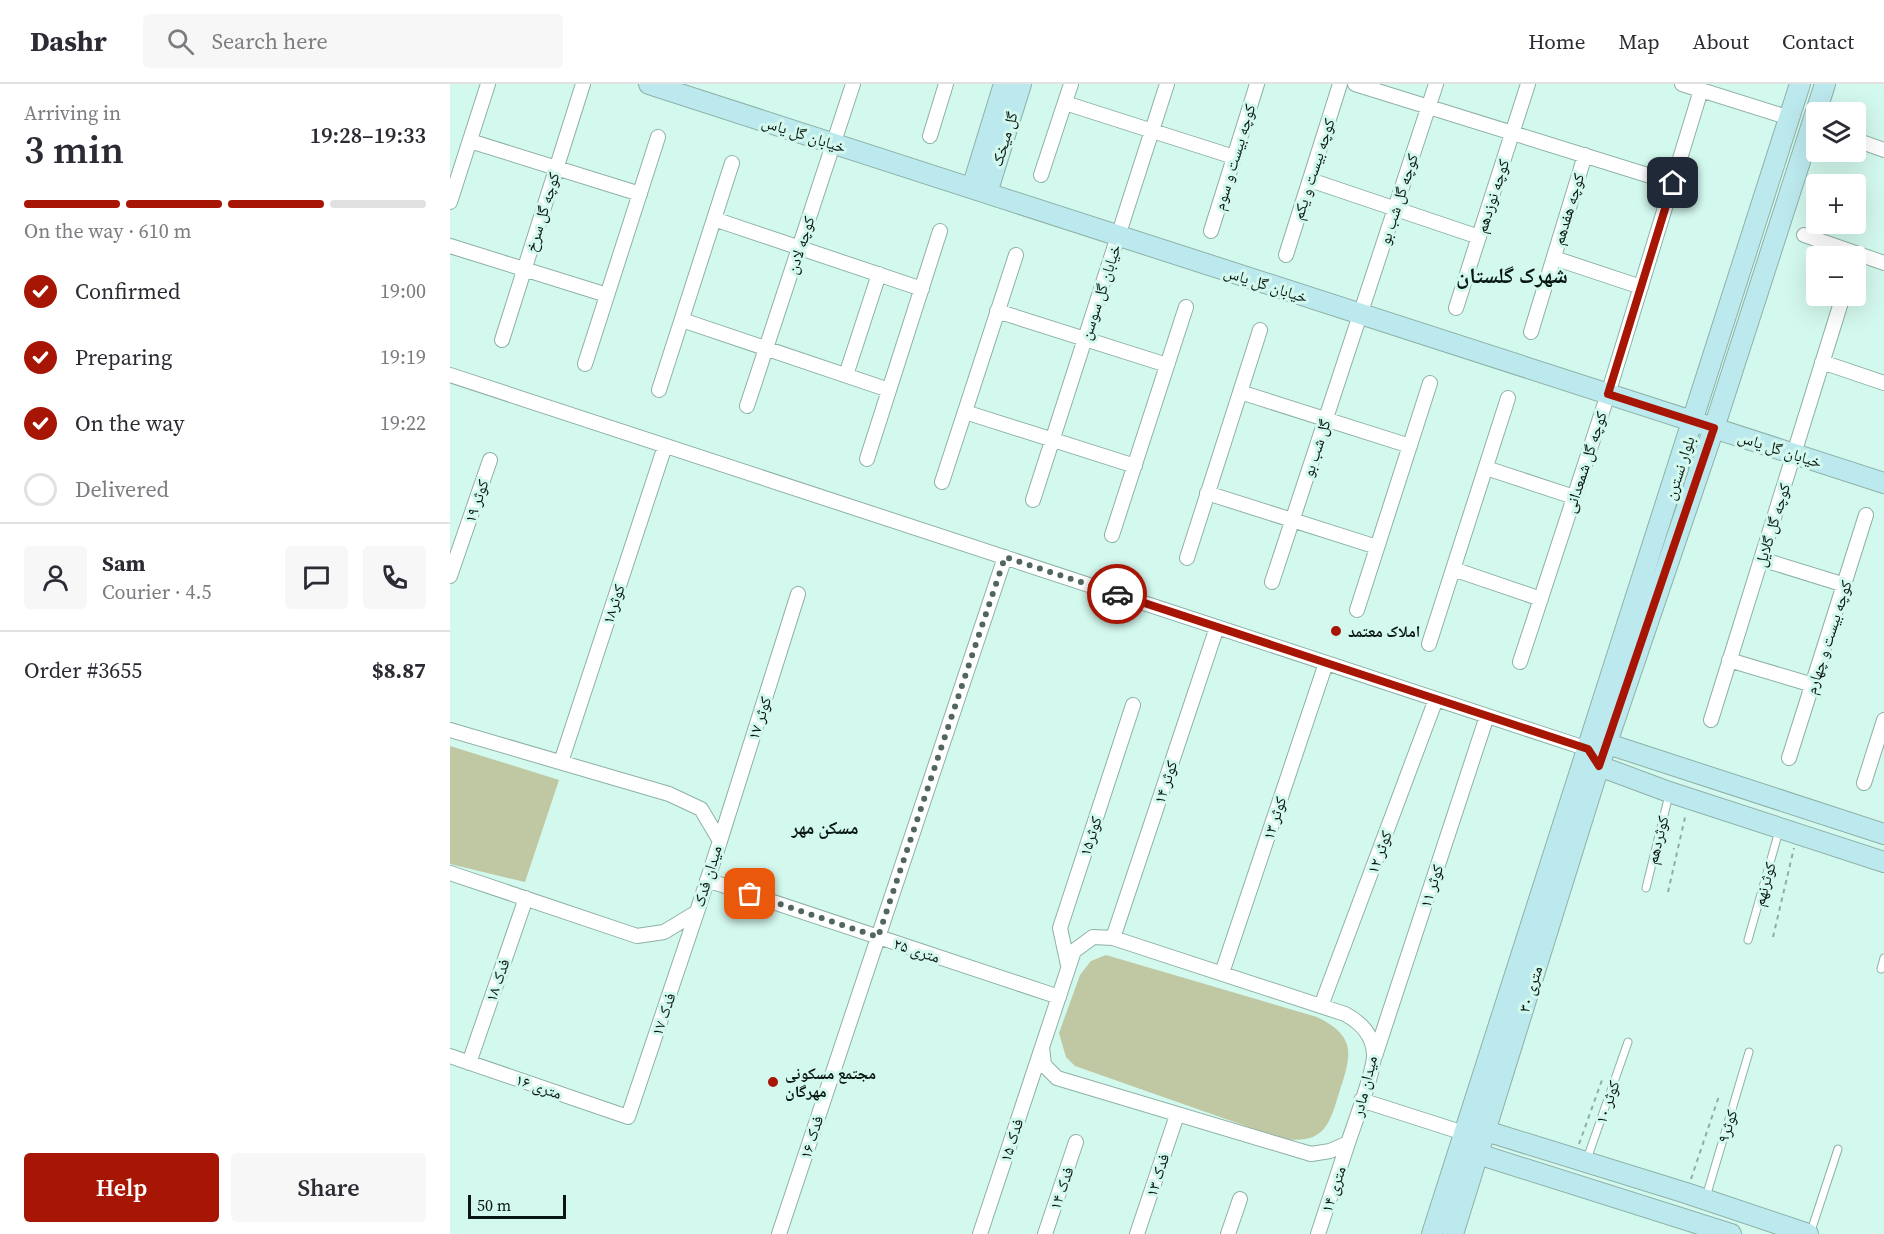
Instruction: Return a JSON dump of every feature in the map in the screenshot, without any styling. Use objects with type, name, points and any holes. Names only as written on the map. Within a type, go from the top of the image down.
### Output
[{"type":"street","points":[[450,202],[488,84]]},
{"type":"street","name":"کوچه گل سرخ","points":[[502,340],[583,84]]},
{"type":"street","name":"خیابان گل یاس","points":[[649,84],[1884,483]]},
{"type":"street","name":"کوچه لادن","points":[[747,406],[853,84]]},
{"type":"street","points":[[930,136],[946,84]]},
{"type":"street","name":"گل میخک","points":[[979,191],[1004,84]]},
{"type":"street","name":"گل میخک","points":[[979,191],[1021,84]]},
{"type":"street","points":[[1041,175],[1071,84]]},
{"type":"street","name":"خیابان گل سوسن","points":[[1033,500],[1167,84]]},
{"type":"street","name":"کوچه بیست و سوم","points":[[1211,231],[1257,84]]},
{"type":"street","name":"کوچه بیست و یکم","points":[[1286,255],[1340,84]]},
{"type":"street","points":[[1355,84],[1673,183]]},
{"type":"street","name":"کوچه گل شب بو","points":[[1360,314],[1436,84]]},
{"type":"street","name":"کوچه نوزدهم","points":[[1456,308],[1528,84]]},
{"type":"street","points":[[1682,84],[1790,118]]},
{"type":"street","name":"بلوار نسترن","points":[[1588,749],[1800,84]]},
{"type":"street","name":"بلوار نسترن","points":[[1820,102],[1825,84]]},
{"type":"street","name":"کوچه گل شمعدانی","points":[[1520,662],[1608,394],[1701,90]]},
{"type":"street","points":[[1065,103],[1234,157]]},
{"type":"street","points":[[585,364],[658,137]]},
{"type":"street","points":[[470,141],[640,195]]},
{"type":"street","points":[[1866,144],[1884,150]]},
{"type":"street","name":"بلوار نسترن","points":[[1608,744],[1806,151]]},
{"type":"street","name":"کوچه هفدهم","points":[[1531,333],[1585,155]]},
{"type":"street","points":[[659,390],[732,163]]},
{"type":"street","points":[[1310,180],[1479,237]]},
{"type":"street","points":[[714,219],[922,289]]},
{"type":"street","points":[[867,459],[940,231]]},
{"type":"street","points":[[1804,235],[1832,246]]},
{"type":"street","points":[[450,246],[607,296]]},
{"type":"street","points":[[942,482],[1016,255]]},
{"type":"street","points":[[1554,258],[1641,287]]},
{"type":"street","points":[[1866,258],[1884,263]]},
{"type":"street","points":[[846,375],[879,274]]},
{"type":"street","name":"کوچه گل گلایل","points":[[1711,720],[1840,306]]},
{"type":"street","points":[[1113,535],[1186,308]]},
{"type":"street","points":[[997,311],[1167,365]]},
{"type":"street","name":"گل شب بو","points":[[1272,582],[1360,314]]},
{"type":"street","points":[[682,320],[889,390]]},
{"type":"street","points":[[1187,558],[1260,330]]},
{"type":"street","points":[[1822,362],[1884,382]]},
{"type":"street","points":[[450,375],[1588,749],[1608,744],[1884,834]]},
{"type":"street","points":[[1357,610],[1430,383]]},
{"type":"street","points":[[1240,392],[1410,446]]},
{"type":"street","points":[[1429,644],[1508,398]]},
{"type":"street","points":[[965,412],[1135,466]]},
{"type":"street","name":"کوثر۱۸","points":[[561,762],[665,446]]},
{"type":"street","name":"کوثر ۱۹","points":[[450,576],[490,460]]},
{"type":"street","points":[[1486,468],[1574,497]]},
{"type":"street","points":[[1208,493],[1377,547]]},
{"type":"street","name":"کوچه بیست و چهارم","points":[[1789,758],[1866,515]]},
{"type":"street","name":"فدک ۱۶","points":[[779,1234],[1005,557]]},
{"type":"street","points":[[1761,559],[1845,585]]},
{"type":"street","points":[[1453,569],[1540,598]]},
{"type":"street","name":"کوثر ۱۷","points":[[720,841],[798,594]]},
{"type":"street","name":"کوثر ۱۴","points":[[1113,938],[1217,627]]},
{"type":"street","points":[[1729,660],[1812,685]]},
{"type":"street","name":"کوثر ۱۳","points":[[1222,974],[1326,663]]},
{"type":"street","name":"کوثر ۱۲","points":[[1321,1006],[1436,699]]},
{"type":"street","name":"کوثر۱۵","points":[[1069,967],[1060,928],[1133,705]]},
{"type":"street","name":"کوثر ۱۱","points":[[1374,1056],[1487,716]]},
{"type":"street","points":[[1864,783],[1884,720]]},
{"type":"street","name":"میدان فدک","points":[[450,730],[669,794],[701,808],[720,841],[698,912],[663,932],[637,936],[450,873]]},
{"type":"street","name":"۳۰ متری","points":[[1453,1234],[1599,766],[1608,744]]},
{"type":"street","points":[[1588,749],[1599,766],[1689,799],[1884,862]]},
{"type":"street","name":"۳۰ متری","points":[[1432,1234],[1588,749]]},
{"type":"street","name":"۲۵ متری","points":[[707,880],[1059,997]]},
{"type":"street","name":"فدک ۱۸","points":[[469,1063],[526,898]]},
{"type":"street","name":"فدک ۱۷","points":[[628,1117],[698,912]]},
{"type":"street","name":"میدان مادر","points":[[1042,1047],[1074,951],[1088,940],[1100,936],[1113,938],[1345,1014],[1358,1022],[1368,1034],[1374,1056],[1348,1143]]},
{"type":"street","points":[[1042,1047],[1044,1065],[1057,1078],[1302,1153],[1321,1153],[1348,1143]]},
{"type":"street","name":"فدک ۱۵","points":[[980,1234],[1042,1047]]},
{"type":"street","name":"۱۶ متری","points":[[450,1056],[628,1117]]},
{"type":"street","points":[[1361,1100],[1464,1133],[1486,1131],[1696,1196],[1809,1234]]},
{"type":"street","name":"فدک ۱۳","points":[[1137,1234],[1177,1115]]},
{"type":"street","points":[[1464,1133],[1478,1154],[1731,1234]]},
{"type":"street","name":"فدک ۱۴","points":[[1045,1234],[1076,1142]]},
{"type":"street","name":"۱۴ متری","points":[[1318,1234],[1348,1143]]},
{"type":"street","points":[[1228,1234],[1240,1199]]},
{"type":"lane","name":"کوثردهم","points":[[1646,888],[1669,792]]},
{"type":"lane","name":"کوثرنهم","points":[[1748,940],[1789,831]]},
{"type":"lane","points":[[1881,969],[1884,958]]},
{"type":"lane","name":"کوثر ۱۰","points":[[1580,1160],[1628,1042]]},
{"type":"lane","name":"کوثر۹","points":[[1696,1196],[1749,1052]]},
{"type":"lane","points":[[1809,1234],[1838,1149]]},
{"type":"path","points":[[1668,892],[1689,799]]},
{"type":"path","points":[[1773,937],[1789,831]]},
{"type":"path","points":[[1580,1160],[1602,1080]]},
{"type":"path","points":[[1696,1196],[1719,1096]]},
{"type":"green space","points":[[450,746],[559,780],[525,882],[450,864]]},
{"type":"green space","points":[[1106,955],[1317,1017],[1330,1024],[1345,1040],[1348,1058],[1332,1115],[1323,1130],[1308,1139],[1283,1139],[1075,1066],[1066,1057],[1059,1033],[1080,975],[1091,961]]},
{"type":"way so far","points":[[750,894],[878,937],[1005,557],[1117,594]]},
{"type":"place","name":"املاک معتمد","points":[[1336,631]]},
{"type":"place","name":"مجتمع مسکونی مهرگان","points":[[773,1082]]},
{"type":"district","name":"شهرک گلستان","points":[[1512,275]]},
{"type":"district","name":"مسکن مهر","points":[[825,827]]},
{"type":"route","points":[[1117,594],[1588,749],[1599,766],[1714,428],[1608,394],[1673,183]]}]
